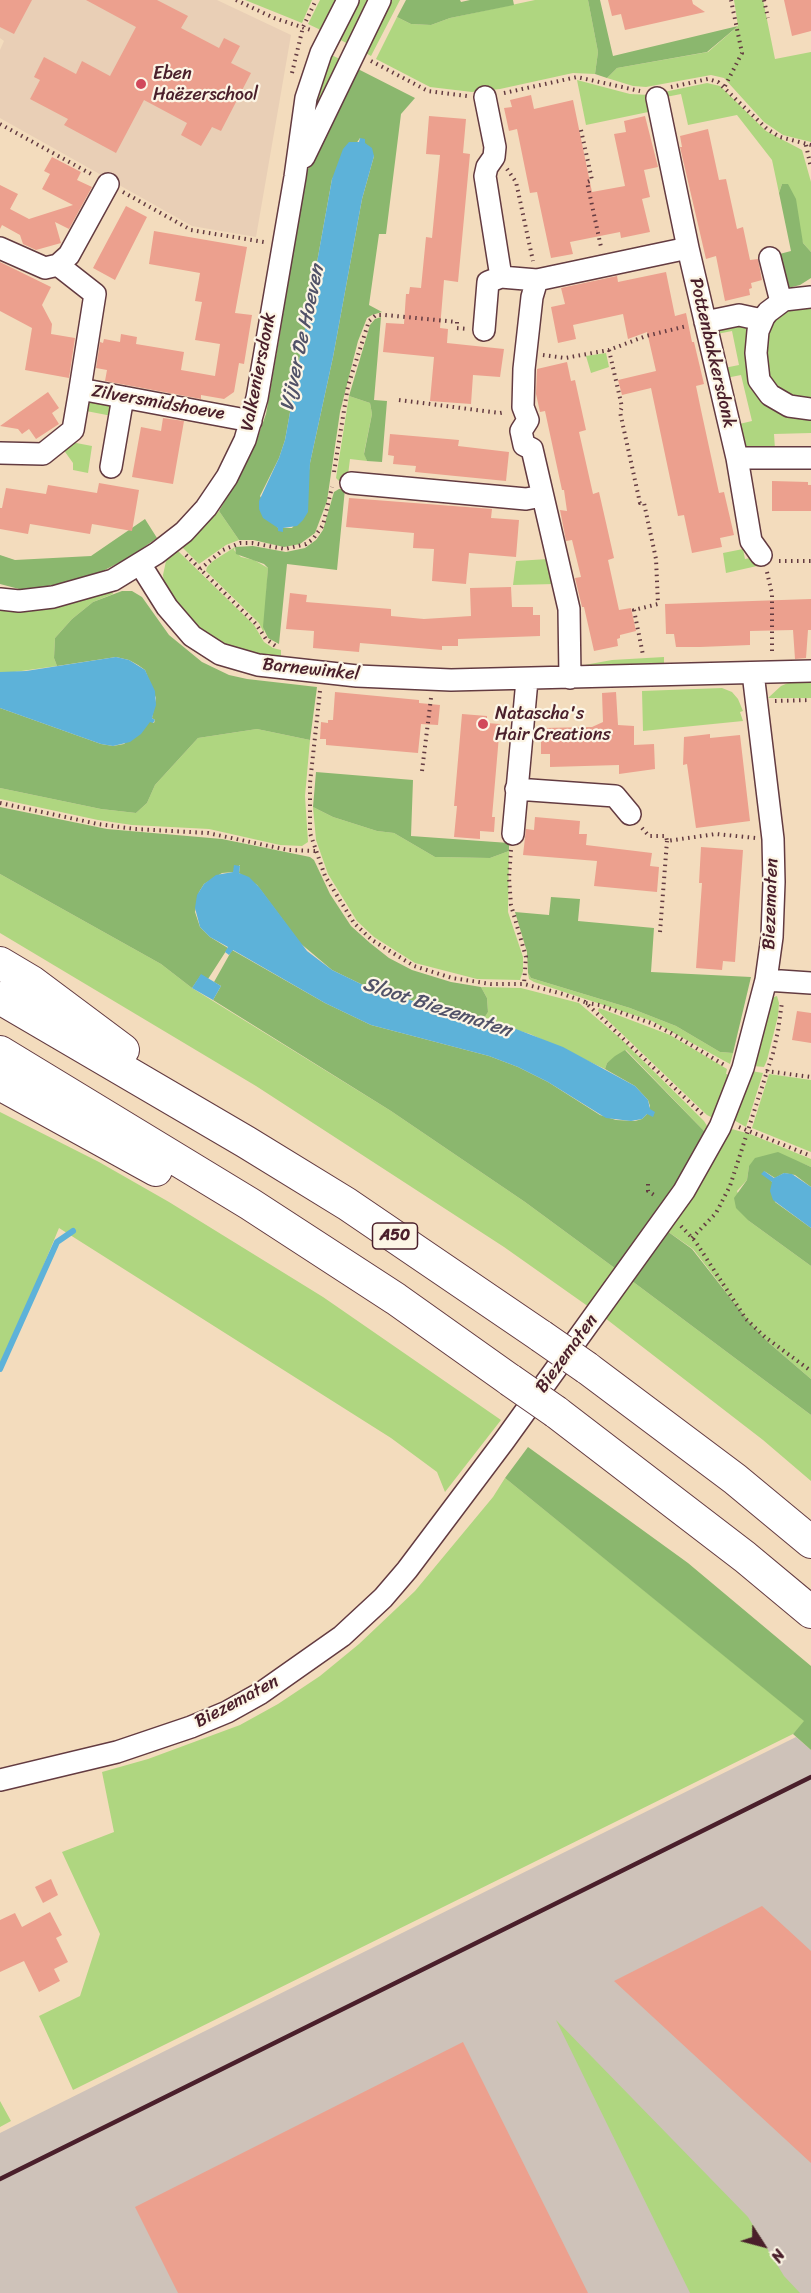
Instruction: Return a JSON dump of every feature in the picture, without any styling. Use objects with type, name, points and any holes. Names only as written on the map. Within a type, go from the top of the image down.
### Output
[{"type":"highway","name":"A50","points":[[0,963],[32,982],[246,1142]]},
{"type":"highway","name":"A50","points":[[0,998],[347,1204],[587,1368],[735,1479],[811,1542]]},
{"type":"highway","points":[[0,1052],[249,1204],[396,1299],[555,1412],[745,1557],[811,1612]]},
{"type":"highway","points":[[0,1084],[185,1186],[249,1204]]},
{"type":"street","name":"Valkeniersdonk","points":[[0,599],[19,601],[76,592],[113,580],[140,564],[172,542],[195,521],[216,494],[237,458],[251,421],[295,177],[306,98],[314,70],[348,0]]},
{"type":"street","name":"Valkeniersdonk","points":[[295,177],[353,52],[380,0]]},
{"type":"street","name":"Pottenbakkersdonk","points":[[657,92],[688,248],[737,458],[751,542],[762,558]]},
{"type":"street","points":[[485,97],[495,147],[485,176],[501,277]]},
{"type":"street","points":[[0,248],[45,268],[58,266],[69,255],[108,184]]},
{"type":"street","points":[[484,330],[488,282],[501,277],[537,280],[688,248]]},
{"type":"street","points":[[770,258],[781,302]]},
{"type":"street","points":[[58,266],[95,294],[80,389]]},
{"type":"street","points":[[537,280],[532,297],[526,352],[524,407],[528,420],[521,431],[524,445],[532,449],[569,609],[570,678]]},
{"type":"street","points":[[811,297],[799,297],[781,302],[771,309],[762,320],[757,337],[756,353],[757,369],[762,384],[770,395],[782,403],[811,409]]},
{"type":"street","points":[[705,322],[740,315],[762,320]]},
{"type":"street","name":"Zilversmidshoeve","points":[[0,453],[43,454],[73,430],[80,389],[251,421]]},
{"type":"street","points":[[111,467],[123,397]]},
{"type":"street","points":[[737,458],[811,458]]},
{"type":"street","points":[[342,484],[526,499],[542,496]]},
{"type":"street","name":"Barnewinkel","points":[[140,564],[173,616],[201,643],[236,660],[286,669],[433,679],[527,680],[811,671]]},
{"type":"street","name":"Biezematen","points":[[0,1780],[117,1752],[154,1741],[209,1719],[261,1693],[342,1636],[383,1598],[407,1570],[504,1441],[669,1212],[697,1169],[721,1123],[775,980],[772,839],[756,702],[763,672]]},
{"type":"street","points":[[513,834],[527,680]]},
{"type":"street","points":[[516,789],[615,796],[630,814]]},
{"type":"street","points":[[775,980],[811,983]]},
{"type":"path","points":[[236,0],[328,39]]},
{"type":"path","points":[[303,27],[316,0]]},
{"type":"path","points":[[725,86],[742,53],[731,0]]},
{"type":"path","points":[[764,0],[768,18]]},
{"type":"path","points":[[353,52],[428,91],[439,94],[485,97],[577,77],[637,91],[657,92],[708,79],[725,86],[767,129],[780,137],[808,145],[811,168]]},
{"type":"path","points":[[0,124],[191,230],[264,242]]},
{"type":"path","points":[[581,130],[592,180],[587,182],[605,265]]},
{"type":"path","points":[[492,161],[506,168],[515,178],[537,280]]},
{"type":"path","points":[[200,569],[223,550],[240,543],[285,549],[306,544],[313,539],[323,525],[342,484],[348,386],[369,321],[376,315],[457,322],[457,328],[484,330]]},
{"type":"path","points":[[526,352],[565,357],[609,350],[646,336],[705,322]]},
{"type":"path","points":[[609,350],[637,492],[640,503],[644,503],[656,559],[658,604],[634,610],[643,655]]},
{"type":"path","points":[[399,400],[500,413],[524,407]]},
{"type":"path","points":[[172,542],[256,624],[266,639],[277,647],[288,648],[286,669]]},
{"type":"path","points":[[763,672],[772,594],[762,558],[811,561]]},
{"type":"path","points":[[322,672],[310,783],[310,833],[315,851],[333,892],[354,923],[372,940],[414,966],[452,978],[491,984],[524,984],[600,1005],[651,1023],[727,1066],[811,1077]]},
{"type":"path","points":[[422,771],[433,679]]},
{"type":"path","points":[[756,702],[811,700]]},
{"type":"path","points":[[0,803],[108,825],[208,833],[288,850],[315,851]]},
{"type":"path","points":[[630,814],[649,836],[666,836],[660,932]]},
{"type":"path","points":[[513,834],[509,885],[512,912],[526,957],[524,984]]},
{"type":"path","points":[[667,841],[716,834],[772,839]]},
{"type":"path","points":[[692,1238],[716,1213],[725,1198],[748,1131],[778,1031],[775,980]]},
{"type":"path","points":[[585,1002],[706,1118],[748,1131],[811,1156]]},
{"type":"path","points":[[669,1212],[692,1238],[746,1319],[765,1337],[811,1371]]},
{"type":"shaded area","name":"Eben Haëzerschool","points":[[0,0],[217,0],[291,35],[256,237],[192,226],[0,118],[0,50],[4,41],[0,38]]},
{"type":"shaded area","points":[[796,1737],[811,1750],[811,2293],[0,2293],[0,2133]]},
{"type":"green space","points":[[245,0],[312,0],[302,23]]},
{"type":"green space","points":[[320,0],[341,0],[325,32],[308,24]]},
{"type":"green space","points":[[354,0],[373,0],[350,45],[335,37]]},
{"type":"green space","points":[[386,0],[400,0],[371,56],[360,50]]},
{"type":"green space","points":[[406,0],[460,0],[461,2],[513,0],[514,5],[450,18],[431,25],[411,24],[397,17]]},
{"type":"green space","points":[[535,0],[588,0],[598,52],[595,74],[573,73],[500,89],[472,92],[430,87],[376,59],[397,17],[411,24],[431,25],[450,18]]},
{"type":"green space","points":[[588,0],[600,0],[613,56],[738,26],[707,52],[617,68],[607,78],[595,74],[598,52]]},
{"type":"green space","points":[[734,0],[763,0],[775,59],[811,52],[811,142],[783,135],[764,122],[724,78],[711,75],[646,87],[633,86],[607,78],[617,68],[708,52],[738,26]]},
{"type":"green space","points":[[327,53],[342,60],[313,120],[310,104]]},
{"type":"green space","points":[[356,68],[415,98],[401,114],[386,234],[379,234],[369,305],[382,312],[367,318],[358,341],[340,412],[327,501],[315,533],[300,544],[284,547],[253,540],[239,540],[219,511],[240,475],[266,414],[303,182],[319,141]],"holes":[[[360,138],[374,156],[362,199],[333,357],[310,463],[308,507],[292,528],[283,528],[283,531],[278,528],[260,496],[279,458],[285,440],[332,179]]]},
{"type":"green space","points":[[577,80],[630,94],[649,95],[653,111],[586,125]]},
{"type":"green space","points":[[707,83],[720,86],[766,131],[802,150],[811,182],[811,252],[803,243],[782,184],[779,193],[772,160],[737,115],[688,125],[681,94],[661,98],[664,92]]},
{"type":"green space","points":[[782,184],[788,184],[796,199],[803,243],[811,252],[811,278],[800,285],[780,290],[772,256],[791,251],[779,193]]},
{"type":"green space","points":[[811,302],[811,406],[784,400],[759,362],[775,312]]},
{"type":"green space","points":[[381,317],[374,400],[387,401],[382,462],[367,461],[364,454],[372,414],[370,403],[349,396],[370,325],[375,319]]},
{"type":"green space","points":[[748,320],[754,371],[811,412],[811,433],[774,434],[775,449],[748,449],[734,440],[735,425],[752,421],[741,375],[726,378],[724,368],[739,365],[732,331],[717,334],[714,325]]},
{"type":"green space","points":[[606,353],[609,367],[591,373],[586,356]]},
{"type":"green space","points":[[349,396],[370,403],[372,414],[364,453],[367,461],[350,459],[347,483],[341,483],[336,478]]},
{"type":"green space","points":[[90,400],[113,404],[112,416],[81,410],[80,406]]},
{"type":"green space","points":[[71,442],[92,446],[88,473],[73,470],[73,463],[63,449]]},
{"type":"green space","points":[[345,489],[337,570],[287,564],[279,644],[268,638],[263,627],[268,568],[264,564],[236,554],[235,547],[253,546],[286,552],[305,548],[316,540],[323,530],[334,492]]},
{"type":"green space","points":[[219,511],[239,540],[226,545],[199,564],[181,546]]},
{"type":"green space","points":[[145,519],[157,538],[130,557],[93,576],[23,590],[0,584],[0,555],[15,560],[91,556]]},
{"type":"green space","points":[[235,547],[234,550],[241,557],[254,560],[268,568],[264,633],[259,623],[206,571],[213,561]]},
{"type":"green space","points":[[743,549],[745,559],[755,557],[757,566],[726,573],[723,553]]},
{"type":"green space","points":[[177,550],[254,625],[264,642],[281,650],[281,658],[229,647],[194,625],[181,610],[164,583],[166,561]]},
{"type":"green space","points":[[548,559],[555,584],[513,585],[516,561]]},
{"type":"green space","points":[[111,589],[113,594],[93,602],[72,619],[55,638],[54,658],[57,666],[0,672],[0,609],[56,606],[80,601]]},
{"type":"green space","points":[[122,591],[132,591],[142,597],[169,635],[202,662],[229,675],[247,679],[317,687],[310,740],[257,729],[198,738],[155,785],[147,803],[136,813],[101,809],[0,788],[0,708],[101,744],[113,746],[124,744],[150,721],[154,723],[155,720],[152,718],[156,698],[145,670],[138,665],[116,657],[57,666],[54,658],[55,638],[72,619],[93,602]]},
{"type":"green space","points":[[664,657],[664,664],[579,666],[612,660]]},
{"type":"green space","points":[[811,682],[811,698],[768,698],[788,683]]},
{"type":"green space","points":[[722,688],[732,692],[738,699],[743,711],[740,712],[743,721],[643,731],[642,691]]},
{"type":"green space","points":[[257,729],[310,740],[305,796],[308,842],[302,846],[280,845],[209,829],[132,825],[98,820],[0,799],[0,788],[101,809],[136,813],[147,803],[155,785],[198,738]]},
{"type":"green space","points":[[316,772],[413,780],[411,836],[509,843],[509,851],[490,858],[435,857],[394,833],[377,831],[333,817],[313,807]]},
{"type":"green space","points":[[0,807],[107,829],[222,839],[310,857],[314,860],[330,894],[351,926],[370,943],[389,958],[412,970],[451,982],[481,987],[487,998],[488,1012],[483,1020],[455,1014],[363,985],[332,970],[300,943],[257,885],[239,873],[240,865],[233,872],[222,873],[204,884],[199,892],[195,912],[200,927],[210,937],[228,948],[208,979],[201,975],[192,988],[161,964],[0,874]]},
{"type":"green space","points":[[313,807],[333,817],[377,831],[394,833],[435,857],[490,858],[509,851],[508,912],[523,957],[523,971],[520,980],[477,979],[415,963],[374,937],[357,921],[328,874],[316,840]]},
{"type":"green space","points":[[0,874],[161,964],[192,988],[391,1111],[525,1202],[616,1269],[589,1307],[504,1247],[256,1086],[0,933]]},
{"type":"green space","points":[[551,897],[580,899],[578,921],[654,928],[651,972],[751,977],[733,1053],[720,1052],[676,1026],[630,1008],[531,978],[528,973],[527,952],[515,912],[549,915]]},
{"type":"green space","points":[[232,950],[325,1003],[371,1025],[489,1056],[548,1082],[600,1115],[616,1120],[635,1121],[647,1114],[650,1106],[648,1100],[635,1086],[605,1069],[607,1063],[625,1050],[706,1133],[681,1180],[616,1269],[525,1202],[391,1111],[213,1000],[221,986],[214,982]]},
{"type":"green space","points":[[528,973],[531,978],[630,1008],[676,1026],[720,1052],[733,1053],[730,1064],[652,1021],[534,982],[529,979]]},
{"type":"green space","points":[[481,987],[521,988],[579,1003],[621,1039],[704,1121],[709,1129],[706,1133],[626,1050],[607,1063],[605,1069],[530,1034],[483,1020],[488,1012],[487,998]]},
{"type":"green space","points":[[777,996],[778,1016],[767,1060],[764,1067],[753,1066],[771,998]]},
{"type":"green space","points":[[599,1008],[670,1035],[727,1069],[726,1074],[731,1076],[713,1118],[707,1115],[598,1011]]},
{"type":"green space","points":[[751,1071],[763,1073],[746,1127],[732,1119]]},
{"type":"green space","points":[[769,1074],[811,1080],[811,1152],[752,1128]]},
{"type":"green space","points":[[0,1112],[99,1162],[169,1202],[323,1297],[501,1420],[445,1492],[437,1472],[391,1438],[59,1228],[0,1371]]},
{"type":"green space","points":[[728,1128],[750,1134],[811,1159],[811,1167],[799,1162],[749,1166],[747,1180],[737,1191],[749,1221],[811,1266],[811,1379],[769,1343],[750,1323],[693,1249],[667,1231]]},
{"type":"green space","points":[[778,1152],[811,1167],[811,1187],[795,1175],[784,1173],[775,1178],[764,1171],[772,1182],[775,1202],[811,1228],[811,1266],[749,1221],[736,1208],[734,1198],[747,1180],[749,1166],[755,1158]]},
{"type":"green space","points":[[667,1231],[692,1249],[750,1323],[769,1343],[811,1379],[811,1415],[632,1281]]},
{"type":"green space","points":[[632,1281],[811,1415],[811,1481],[763,1440],[605,1318]]},
{"type":"green space","points":[[528,1447],[688,1563],[811,1666],[811,1750],[793,1734],[804,1721],[505,1478]]},
{"type":"green space","points":[[505,1478],[805,1721],[793,1734],[73,2090],[39,2016],[80,1996],[100,1934],[62,1852],[114,1832],[102,1772],[148,1759],[240,1725],[278,1704],[320,1676],[359,1644],[415,1591],[493,1497]]},
{"type":"green space","points":[[556,2020],[748,2217],[784,2276],[800,2293],[690,2293]]},
{"type":"green space","points":[[0,2101],[11,2121],[0,2127]]},
{"type":"water","points":[[360,138],[365,139],[365,143],[372,148],[374,156],[362,199],[333,357],[310,463],[308,512],[297,526],[283,528],[283,532],[278,531],[278,528],[263,518],[259,509],[259,501],[285,440],[332,179],[343,149],[349,142],[359,142]]},
{"type":"water","points":[[116,657],[129,660],[145,670],[155,691],[156,705],[152,718],[155,720],[153,723],[150,722],[141,734],[130,742],[113,746],[101,744],[0,708],[0,672],[26,671]]},
{"type":"water","points":[[234,865],[240,866],[239,873],[249,877],[259,887],[307,951],[332,970],[363,985],[438,1009],[508,1026],[563,1047],[635,1086],[648,1100],[650,1109],[655,1112],[653,1117],[647,1114],[642,1119],[631,1121],[606,1118],[548,1082],[518,1067],[489,1056],[371,1025],[325,1003],[233,950],[229,955],[225,952],[228,947],[210,937],[200,927],[195,908],[197,895],[204,884],[216,875],[233,872]]},
{"type":"water","points":[[201,974],[221,986],[213,1000],[192,988]]},
{"type":"water","points":[[764,1171],[774,1178],[784,1173],[792,1174],[811,1187],[811,1228],[773,1200],[770,1191],[772,1182],[761,1174]]},
{"type":"building","points":[[0,0],[32,0],[14,34],[0,27]]},
{"type":"building","points":[[86,0],[157,0],[188,16],[181,28],[219,48],[224,38],[240,46],[231,63],[251,73],[221,131],[212,127],[201,146],[181,135],[187,123],[144,100],[116,153],[64,125],[68,119],[30,99],[40,80],[34,77],[44,57],[76,74],[82,61],[110,76],[136,27]]},
{"type":"building","points":[[608,0],[692,0],[693,4],[705,12],[625,30],[621,14],[612,16]]},
{"type":"building","points":[[784,0],[811,0],[811,31],[792,36]]},
{"type":"building","points":[[531,95],[534,109],[573,100],[592,192],[625,186],[614,134],[626,132],[624,121],[645,116],[658,167],[644,170],[650,197],[642,199],[650,232],[621,238],[620,232],[570,242],[573,254],[551,258],[537,192],[530,193],[517,129],[509,131],[504,108],[512,107],[510,100]]},
{"type":"building","points":[[429,116],[466,119],[463,153],[470,154],[458,282],[444,280],[440,328],[448,329],[447,343],[504,349],[500,377],[473,375],[471,404],[430,401],[434,357],[383,352],[386,323],[404,324],[406,294],[409,294],[410,287],[421,288],[426,237],[432,238],[440,155],[426,154]]},
{"type":"building","points":[[708,129],[719,180],[726,179],[737,229],[743,227],[750,260],[758,259],[762,280],[751,283],[750,295],[725,301],[716,256],[706,259],[680,147],[682,147],[680,136]]},
{"type":"building","points":[[52,157],[81,172],[77,180],[92,187],[69,229],[55,222],[61,243],[36,250],[23,244],[20,235],[2,225],[0,229],[0,185],[18,194],[10,209],[29,219],[73,205],[42,189],[50,174],[44,171]]},
{"type":"building","points":[[126,206],[147,217],[115,280],[93,268]]},
{"type":"building","points":[[154,231],[247,247],[235,313],[252,315],[244,364],[239,363],[234,392],[224,399],[201,395],[201,399],[105,381],[107,370],[96,368],[100,342],[103,343],[104,339],[120,342],[121,334],[137,337],[136,344],[184,352],[181,370],[215,376],[220,344],[195,340],[202,302],[195,301],[200,273],[149,264]]},
{"type":"building","points":[[0,262],[51,287],[42,305],[52,324],[51,334],[75,338],[69,378],[25,370],[32,328],[0,311]]},
{"type":"building","points":[[666,272],[675,316],[686,313],[692,342],[694,342],[704,384],[696,386],[719,493],[724,492],[734,535],[720,538],[722,547],[692,553],[684,515],[678,516],[651,388],[622,395],[618,380],[656,371],[647,332],[628,339],[623,314],[573,325],[576,339],[558,343],[551,307],[565,304],[561,288],[617,276],[618,282]]},
{"type":"building","points":[[567,362],[571,381],[575,380],[586,430],[579,432],[593,494],[599,492],[614,558],[608,560],[619,610],[631,608],[636,631],[620,635],[617,639],[618,646],[594,651],[575,578],[581,577],[572,540],[566,541],[560,510],[567,511],[564,490],[562,490],[545,411],[540,412],[536,394],[537,369]]},
{"type":"building","points":[[48,392],[59,408],[52,413],[59,424],[36,439],[29,429],[22,434],[18,429],[0,426]]},
{"type":"building","points":[[163,418],[184,421],[173,484],[132,477],[141,427],[161,431]]},
{"type":"building","points":[[390,434],[459,440],[458,446],[509,452],[506,481],[415,472],[416,466],[393,464],[394,456],[388,455]]},
{"type":"building","points":[[772,481],[808,482],[808,485],[811,485],[811,511],[772,511]]},
{"type":"building","points":[[99,483],[139,490],[132,531],[92,524],[90,534],[30,524],[28,534],[0,529],[0,508],[2,508],[6,488],[46,494],[48,485],[97,493]]},
{"type":"building","points":[[349,498],[492,509],[491,518],[519,520],[516,557],[469,553],[466,584],[432,581],[434,549],[413,548],[414,533],[346,527]]},
{"type":"building","points":[[511,587],[512,607],[533,607],[533,615],[540,615],[540,636],[458,639],[458,646],[442,646],[442,650],[360,643],[359,652],[313,648],[314,631],[286,629],[290,593],[307,595],[306,602],[391,609],[391,616],[424,619],[471,616],[470,588]]},
{"type":"building","points":[[811,599],[811,630],[808,630],[806,658],[795,659],[793,630],[750,631],[750,645],[700,647],[676,647],[674,634],[666,634],[665,604]]},
{"type":"building","points":[[335,692],[419,700],[419,703],[440,705],[438,725],[421,724],[418,753],[326,745],[326,739],[320,739],[321,722],[328,723],[328,720],[333,720]]},
{"type":"building","points":[[616,692],[618,725],[634,726],[634,745],[654,744],[655,769],[619,774],[619,765],[550,767],[550,754],[541,754],[541,728],[592,727],[603,722],[602,693]]},
{"type":"building","points":[[462,714],[487,716],[487,723],[500,724],[492,817],[495,817],[494,832],[480,831],[480,839],[454,837],[457,806],[454,806]]},
{"type":"building","points":[[710,734],[710,738],[740,735],[750,821],[696,828],[687,764],[683,765],[684,737]]},
{"type":"building","points":[[535,817],[580,821],[579,834],[587,834],[586,845],[652,853],[650,866],[659,867],[657,892],[594,886],[597,861],[523,855],[526,829],[534,830]]},
{"type":"building","points":[[701,847],[743,850],[735,962],[723,961],[722,970],[696,968],[702,883],[699,883]]},
{"type":"building","points":[[797,1011],[811,1013],[811,1043],[792,1040]]},
{"type":"building","points":[[51,1879],[58,1895],[43,1903],[35,1887]]},
{"type":"building","points":[[762,1906],[811,1951],[811,2163],[614,1981]]},
{"type":"building","points":[[50,1912],[62,1935],[56,1938],[68,1962],[54,1969],[60,1981],[39,1992],[24,1961],[0,1972],[0,1920],[15,1913],[22,1927]]},
{"type":"building","points":[[463,2042],[588,2293],[178,2293],[135,2207]]},
{"type":"waterway","name":"Sloot Biezematen","points":[[0,1369],[57,1242],[73,1231]]},
{"type":"railway","points":[[0,2179],[811,1777]]},
{"type":"place","name":"Eben Haëzerschool","points":[[141,84]]},
{"type":"place","name":"Natascha's Hair Creations","points":[[483,724]]},
{"type":"water label","name":"Vijver De Hoeven","points":[[303,338]]}]
